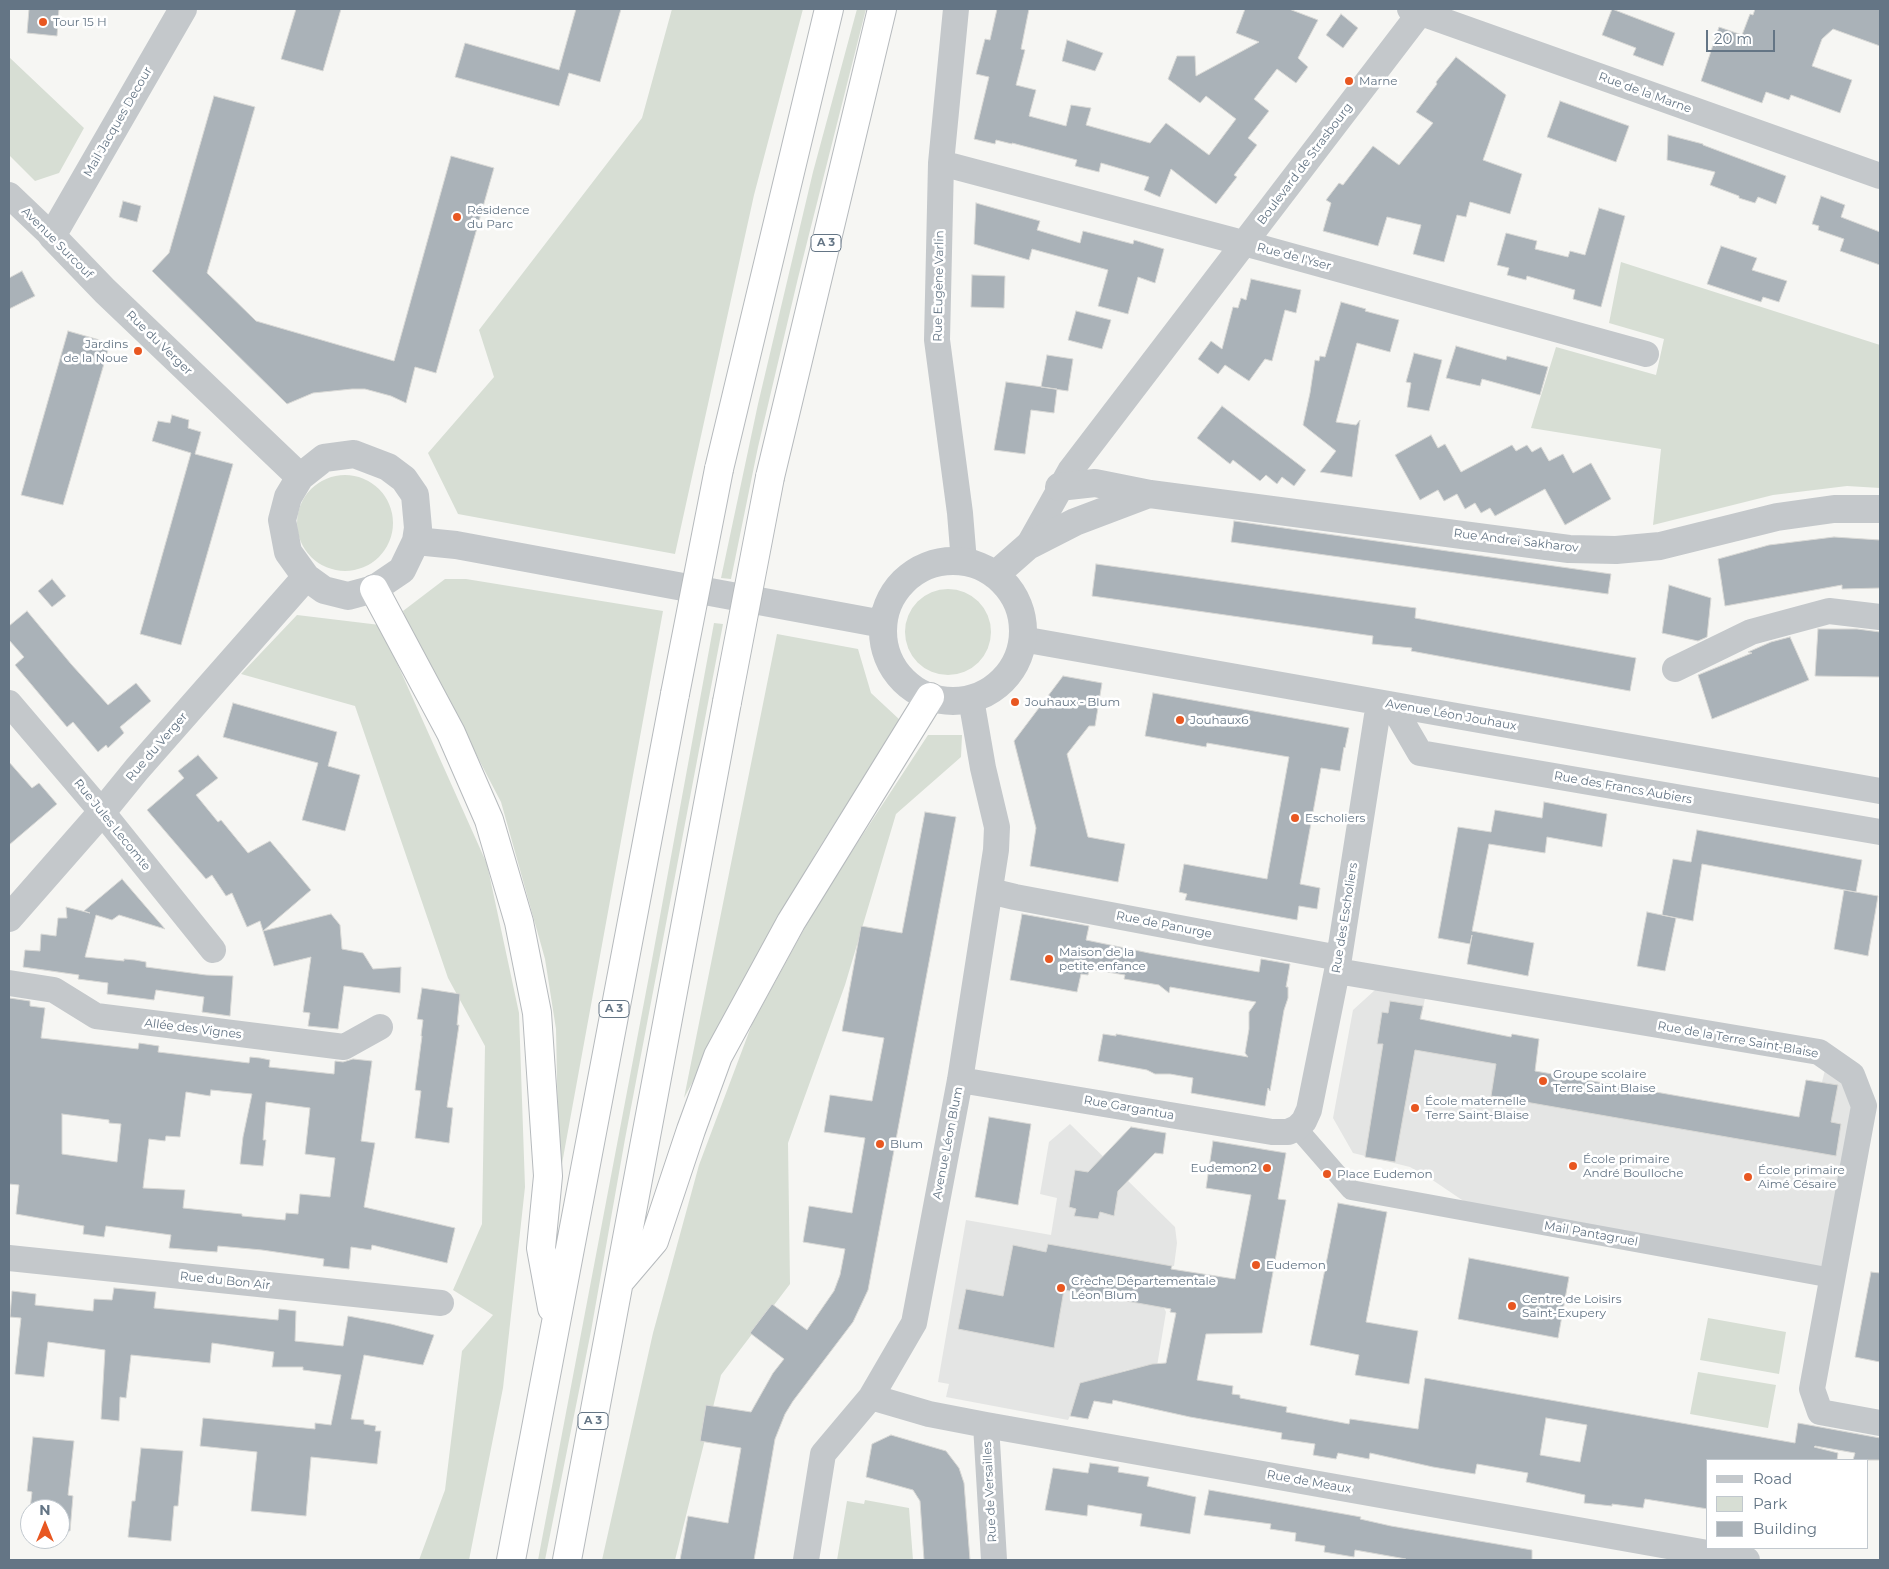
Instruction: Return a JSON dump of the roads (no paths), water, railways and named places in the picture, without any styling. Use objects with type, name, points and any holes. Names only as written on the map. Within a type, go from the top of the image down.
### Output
[{"type":"highway","name":"A 3","points":[[511,1560],[719,469],[829,9]]},
{"type":"highway","name":"A 3","points":[[567,1560],[770,477],[882,9]]},
{"type":"highway","points":[[374,589],[451,733],[488,820],[519,922],[538,1013],[548,1176],[541,1248],[555,1324]]},
{"type":"highway","points":[[619,1282],[654,1241],[718,1056],[791,922],[930,697]]},
{"type":"street","name":"Mail Jacques Decour","points":[[52,236],[183,9]]},
{"type":"street","name":"Rue Eugène Varlin","points":[[956,9],[941,163],[937,340],[960,513],[964,562]]},
{"type":"street","name":"Rue de la Marne","points":[[1418,10],[1880,176]]},
{"type":"street","name":"Boulevard de Strasbourg","points":[[1028,546],[1059,487],[1418,10]]},
{"type":"street","name":"Rue de l'Yser","points":[[941,163],[1244,243],[1646,354]]},
{"type":"street","name":"Avenue Surcouf","points":[[9,195],[105,291]]},
{"type":"street","name":"Rue du Verger","points":[[105,291],[300,477]]},
{"type":"street","points":[[1095,438],[1095,483]]},
{"type":"street","points":[[354,454],[388,467],[404,479],[415,495],[418,512],[416,541],[402,570],[374,589],[348,596],[324,590],[306,577],[288,552],[282,520],[288,497],[300,477],[324,458],[354,454]]},
{"type":"street","name":"Rue Andreï Sakharov","points":[[1059,487],[1095,483],[1150,494],[1569,549],[1616,550],[1660,546],[1778,517],[1834,509],[1880,509]]},
{"type":"street","name":"Rue Andreï Sakharov","points":[[995,575],[1028,546],[1075,522],[1150,494]]},
{"type":"street","points":[[416,541],[466,546],[883,624]]},
{"type":"street","points":[[941,562],[964,562],[980,566],[995,575],[1010,589],[1019,607],[1023,628],[1022,639],[1014,665],[1003,680],[988,692],[971,699],[950,701],[930,697],[909,686],[894,669],[884,647],[883,624],[889,602],[901,583],[919,569],[941,562]]},
{"type":"street","name":"Rue du Verger","points":[[9,918],[306,577]]},
{"type":"street","points":[[1675,669],[1751,632],[1830,611],[1880,617]]},
{"type":"street","name":"Avenue Léon Jouhaux","points":[[1022,639],[1880,791]]},
{"type":"street","name":"Avenue Léon Blum","points":[[806,1560],[823,1454],[871,1397],[914,1323],[960,1080],[990,891],[997,827],[983,768],[971,699]]},
{"type":"street","name":"Rue Jules Lecomte","points":[[9,703],[102,812],[213,950]]},
{"type":"street","name":"Rue des Francs Aubiers","points":[[1386,704],[1420,753],[1880,832]]},
{"type":"street","name":"Rue des Escholiers","points":[[1297,1128],[1304,1121],[1309,1110],[1386,704]]},
{"type":"street","name":"Rue de Panurge","points":[[990,891],[1338,965]]},
{"type":"street","name":"Rue de la Terre Saint-Blaise","points":[[1338,965],[1819,1052],[1852,1075],[1864,1106],[1812,1388],[1820,1412],[1880,1423]]},
{"type":"street","name":"Allée des Vignes","points":[[9,983],[54,990],[96,1016],[344,1048],[380,1027]]},
{"type":"street","name":"Rue Gargantua","points":[[960,1080],[1272,1132],[1288,1132],[1297,1128]]},
{"type":"street","name":"Mail Pantagruel","points":[[1297,1128],[1351,1190],[1832,1278]]},
{"type":"street","name":"Rue du Bon Air","points":[[9,1258],[441,1303]]},
{"type":"street","name":"Rue de Meaux","points":[[871,1397],[929,1414],[1747,1560]]},
{"type":"street","name":"Rue de Versailles","points":[[986,1424],[994,1560]]},
{"type":"place","name":"Tour 15 H","points":[[43,22]]},
{"type":"place","name":"Marne","points":[[1349,81]]},
{"type":"place","name":"Résidence du Parc","points":[[457,217]]},
{"type":"place","name":"Jardins de la Noue","points":[[138,351]]},
{"type":"place","name":"Jouhaux - Blum","points":[[1015,702]]},
{"type":"place","name":"Jouhaux6","points":[[1180,720]]},
{"type":"place","name":"Escholiers","points":[[1295,818]]},
{"type":"place","name":"Maison de la petite enfance","points":[[1049,959]]},
{"type":"place","name":"Groupe scolaire Terre Saint Blaise","points":[[1543,1081]]},
{"type":"place","name":"École maternelle Terre Saint-Blaise","points":[[1415,1108]]},
{"type":"place","name":"Blum","points":[[880,1144]]},
{"type":"place","name":"École primaire André Boulloche","points":[[1573,1166]]},
{"type":"place","name":"Eudemon2","points":[[1267,1168]]},
{"type":"place","name":"Place Eudemon","points":[[1327,1174]]},
{"type":"place","name":"École primaire Aimé Césaire","points":[[1748,1177]]},
{"type":"place","name":"Eudemon","points":[[1256,1265]]},
{"type":"place","name":"Crèche Départementale Léon Blum","points":[[1061,1288]]},
{"type":"place","name":"Centre de Loisirs Saint-Exupery","points":[[1512,1306]]}]
